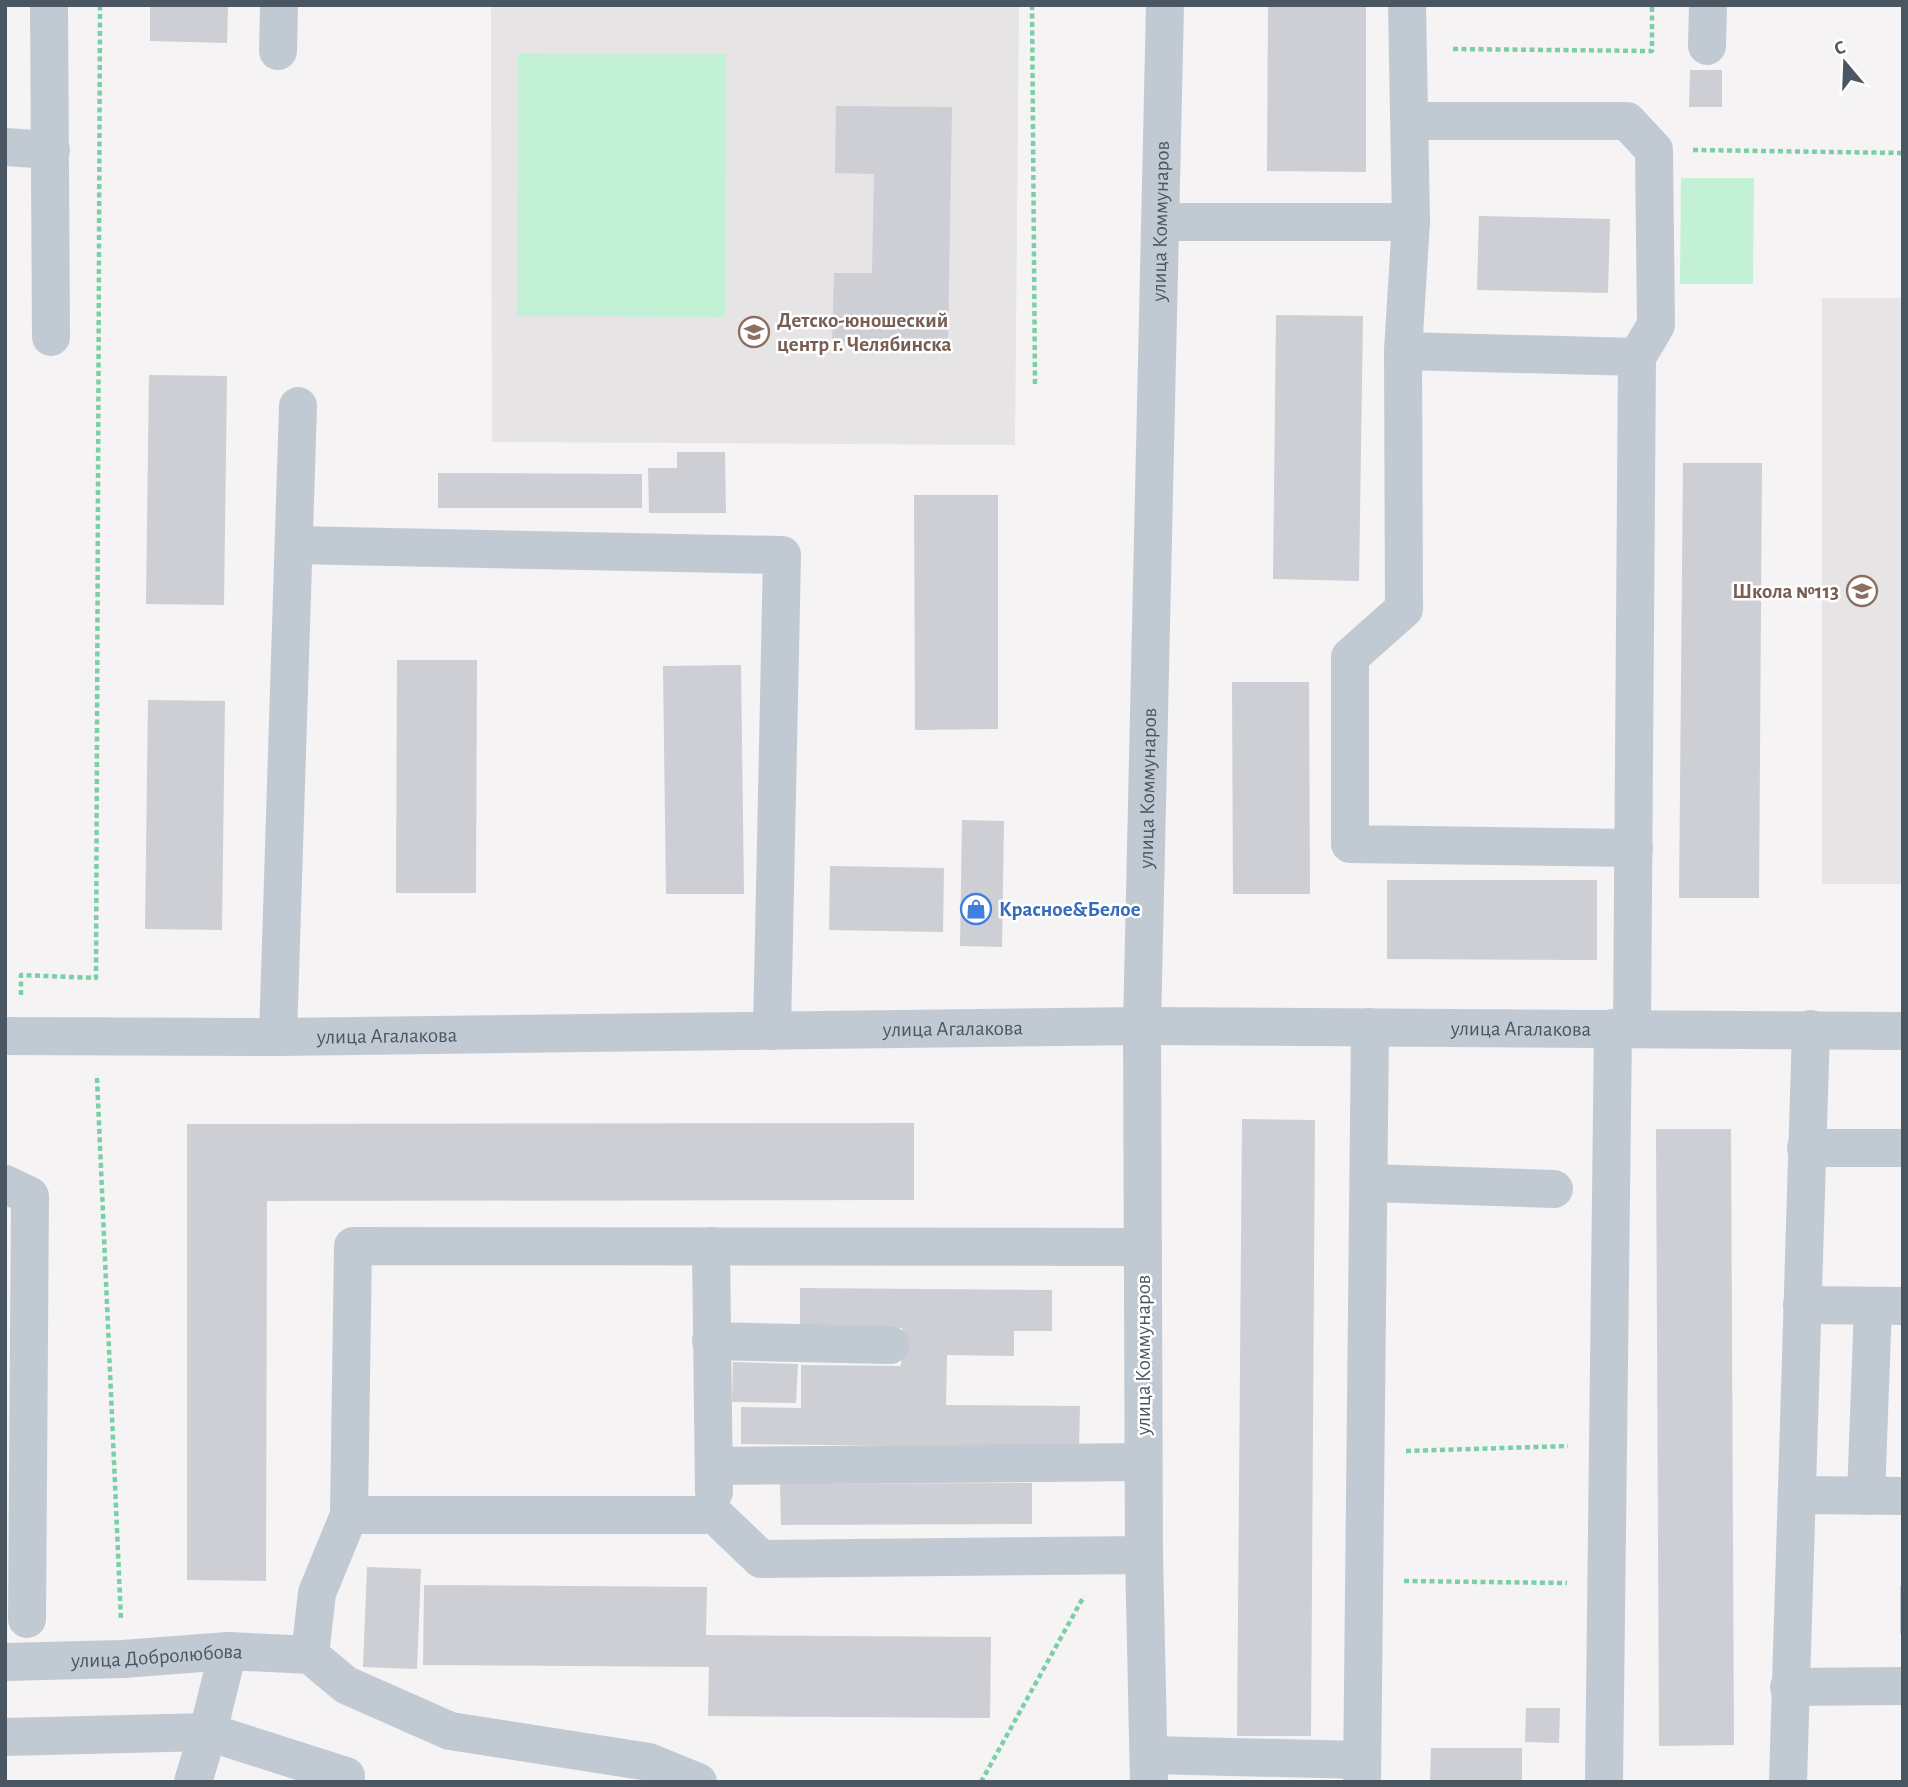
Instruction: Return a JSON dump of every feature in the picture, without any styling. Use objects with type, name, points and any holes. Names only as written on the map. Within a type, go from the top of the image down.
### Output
[{"type":"street","points":[[49,5],[51,337]]},
{"type":"street","points":[[278,51],[279,5]]},
{"type":"street","name":"улица Коммунаров","points":[[1149,1768],[1143,1462],[1143,1026],[1165,5]]},
{"type":"street","points":[[1407,5],[1411,222],[1403,351],[1404,609],[1350,657],[1350,844],[1634,848]]},
{"type":"street","points":[[1707,46],[1708,5]]},
{"type":"street","points":[[1410,121],[1627,121],[1654,150],[1656,325],[1637,357],[1634,848],[1623,1028],[1608,1445],[1604,1782]]},
{"type":"street","points":[[5,148],[51,150]]},
{"type":"street","points":[[1161,222],[1411,222]]},
{"type":"street","points":[[1403,351],[1637,357]]},
{"type":"street","points":[[278,1037],[298,406]]},
{"type":"street","points":[[294,545],[782,555],[772,1031]]},
{"type":"street","name":"улица Агалакова","points":[[13,1036],[278,1037],[1143,1026],[1903,1031]]},
{"type":"street","points":[[1149,1768],[1362,1771],[1370,1027]]},
{"type":"street","points":[[1788,1782],[1811,1029]]},
{"type":"street","points":[[1806,1148],[1903,1148]]},
{"type":"street","points":[[1370,1183],[1553,1189]]},
{"type":"street","points":[[5,1184],[30,1196],[27,1619]]},
{"type":"street","points":[[698,1782],[649,1762],[450,1731],[346,1685],[310,1655],[317,1593],[349,1515],[353,1246],[1143,1247]]},
{"type":"street","points":[[711,1246],[715,1515]]},
{"type":"street","points":[[1802,1305],[1888,1306],[1866,1496]]},
{"type":"street","points":[[712,1341],[890,1346]]},
{"type":"street","points":[[714,1466],[1143,1462]]},
{"type":"street","points":[[1797,1495],[1903,1496]]},
{"type":"street","points":[[349,1515],[715,1515],[761,1559],[1144,1555]]},
{"type":"street","points":[[192,1782],[208,1732],[228,1651]]},
{"type":"street","name":"улица Добролюбова","points":[[5,1662],[123,1659],[228,1651],[310,1655]]},
{"type":"street","points":[[1789,1687],[1903,1686]]},
{"type":"street","points":[[5,1737],[208,1732],[346,1776],[345,1782]]},
{"type":"path","points":[[13,1036],[21,975],[96,978],[100,5]]},
{"type":"path","points":[[1032,5],[1035,384]]},
{"type":"path","points":[[1453,49],[1652,51],[1652,5]]},
{"type":"path","points":[[1654,150],[1903,153]]},
{"type":"path","points":[[86,1077],[99,1078],[123,1659]]},
{"type":"path","points":[[1366,1452],[1608,1445]]},
{"type":"path","points":[[981,1782],[1106,1555]]},
{"type":"path","points":[[1365,1581],[1606,1584]]},
{"type":"shaded area","name":"Детско-юношеский центр г. Челябинска","points":[[491,5],[1019,5],[1015,445],[492,442]]},
{"type":"shaded area","name":"Школа №113","points":[[1822,298],[1903,298],[1903,884],[1822,884]]},
{"type":"green space","points":[[518,53],[726,54],[725,317],[517,316]]},
{"type":"green space","points":[[1681,178],[1754,178],[1753,284],[1680,284]]},
{"type":"building","points":[[150,5],[228,5],[227,43],[150,41]]},
{"type":"building","points":[[1268,5],[1366,5],[1366,172],[1267,171]]},
{"type":"building","points":[[1690,70],[1722,70],[1722,107],[1689,107]]},
{"type":"building","points":[[836,106],[952,107],[948,344],[832,342],[834,273],[872,273],[874,174],[835,173]]},
{"type":"building","points":[[1479,216],[1610,219],[1608,293],[1477,290]]},
{"type":"building","points":[[1276,315],[1363,316],[1359,581],[1273,579]]},
{"type":"building","points":[[149,375],[227,376],[224,605],[146,604]]},
{"type":"building","points":[[677,452],[725,452],[726,513],[649,513],[648,468],[677,468]]},
{"type":"building","points":[[1683,463],[1762,463],[1759,898],[1679,898]]},
{"type":"building","points":[[438,473],[642,474],[642,508],[438,508]]},
{"type":"building","points":[[914,495],[998,495],[998,729],[915,730]]},
{"type":"building","points":[[397,660],[477,660],[476,893],[396,893]]},
{"type":"building","points":[[741,665],[744,894],[666,894],[663,666]]},
{"type":"building","points":[[1232,682],[1309,682],[1310,894],[1233,894]]},
{"type":"building","points":[[148,700],[225,701],[222,930],[145,929]]},
{"type":"building","points":[[962,820],[1004,821],[1002,947],[960,946]]},
{"type":"building","points":[[830,866],[944,868],[943,932],[829,930]]},
{"type":"building","points":[[1387,880],[1597,880],[1597,960],[1387,959]]},
{"type":"building","points":[[1242,1119],[1315,1120],[1311,1736],[1237,1736]]},
{"type":"building","points":[[914,1123],[914,1200],[267,1201],[266,1581],[187,1580],[187,1124]]},
{"type":"building","points":[[1656,1129],[1731,1129],[1734,1745],[1659,1746]]},
{"type":"building","points":[[800,1288],[1052,1290],[1052,1331],[1014,1331],[1014,1356],[947,1355],[946,1405],[1080,1406],[1079,1448],[741,1444],[741,1407],[801,1408],[801,1365],[901,1366],[902,1328],[800,1327]]},
{"type":"building","points":[[733,1362],[798,1364],[796,1403],[732,1402]]},
{"type":"building","points":[[1032,1483],[1032,1524],[781,1525],[780,1484]]},
{"type":"building","points":[[367,1567],[421,1569],[417,1669],[363,1667]]},
{"type":"building","points":[[424,1585],[707,1587],[706,1635],[991,1637],[990,1718],[708,1716],[709,1667],[423,1665]]},
{"type":"building","points":[[1900,1586],[1903,1586],[1903,1634],[1900,1634]]},
{"type":"building","points":[[1526,1708],[1560,1708],[1559,1743],[1525,1742]]},
{"type":"building","points":[[1431,1748],[1522,1748],[1522,1782],[1430,1782]]},
{"type":"place","name":"Детско-юношеский центр г. Челябинска","points":[[754,332]]},
{"type":"place","name":"Школа №113","points":[[1862,591]]},
{"type":"place","name":"Красное&Белое","points":[[976,909]]}]
